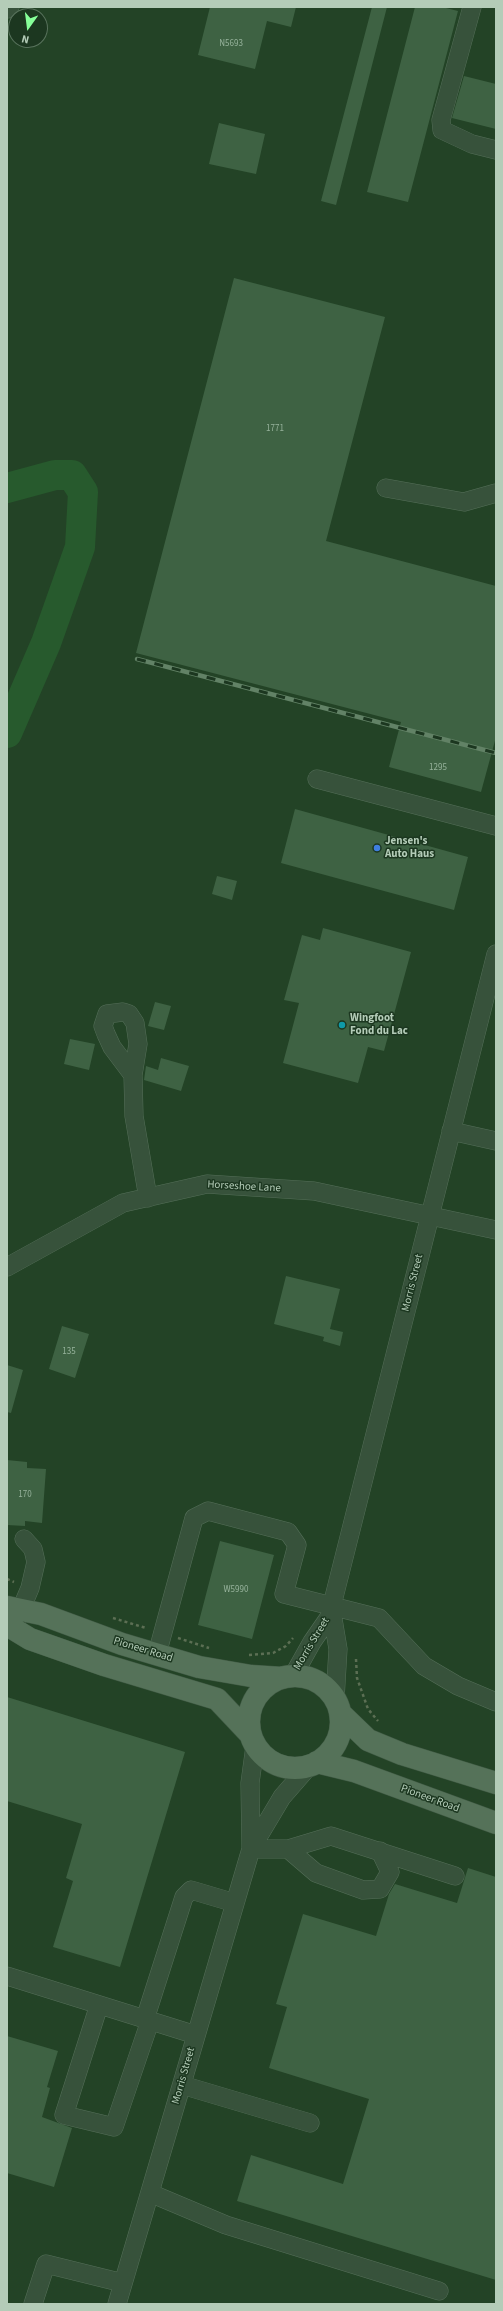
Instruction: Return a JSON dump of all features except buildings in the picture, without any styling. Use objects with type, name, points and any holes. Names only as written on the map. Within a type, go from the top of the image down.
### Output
[{"type":"main road","name":"Pioneer Road","points":[[12,1618],[41,1614],[199,1667],[251,1676],[288,1677]]},
{"type":"main road","points":[[12,1618],[30,1639],[104,1665],[217,1699],[270,1761],[284,1767],[296,1768],[313,1764],[328,1754],[337,1741],[340,1727],[337,1706]]},
{"type":"main road","points":[[252,1740],[248,1720],[251,1706],[258,1693],[269,1684],[288,1677],[315,1681],[330,1693],[337,1706],[368,1740],[402,1754],[496,1783]]},
{"type":"main road","name":"Pioneer Road","points":[[313,1764],[354,1771],[496,1823]]},
{"type":"street","points":[[472,7],[441,120],[442,130],[472,144],[496,150]]},
{"type":"street","points":[[386,488],[464,502],[496,493]]},
{"type":"street","points":[[317,779],[496,826]]},
{"type":"street","name":"Morris Street","points":[[288,1677],[332,1609],[496,954]]},
{"type":"street","points":[[132,1075],[134,1116],[148,1198]]},
{"type":"street","points":[[452,1131],[496,1141]]},
{"type":"street","name":"Horseshoe Lane","points":[[7,1267],[122,1203],[207,1184],[314,1191],[496,1230]]},
{"type":"street","points":[[157,1654],[194,1518],[208,1511],[288,1532],[297,1545],[284,1594],[332,1609],[379,1618],[424,1666],[458,1686],[496,1702]]},
{"type":"street","points":[[12,1618],[30,1588],[36,1562],[33,1549],[24,1539]]},
{"type":"street","name":"Morris Street","points":[[332,1609],[338,1649],[337,1706]]},
{"type":"street","name":"Morris Street","points":[[251,1849],[250,1784],[252,1740]]},
{"type":"street","name":"Morris Street","points":[[117,2304],[251,1849],[282,1797],[313,1764]]},
{"type":"street","points":[[251,1849],[288,1849],[331,1836],[455,1876]]},
{"type":"street","points":[[288,1849],[316,1873],[363,1890],[380,1888],[390,1872],[380,1851]]},
{"type":"street","points":[[99,2005],[64,2115],[114,2127],[148,2020],[184,1897],[190,1890],[235,1903]]},
{"type":"street","points":[[7,1976],[196,2035]]},
{"type":"street","points":[[182,2085],[310,2123]]},
{"type":"street","points":[[150,2193],[226,2225],[439,2291]]},
{"type":"street","points":[[33,2304],[46,2264],[123,2283]]},
{"type":"waterway","points":[[7,488],[55,475],[72,475],[83,492],[80,547],[46,643],[7,733]]},
{"type":"railway","points":[[137,659],[496,753]]},
{"type":"place","name":"Jensen's Auto Haus","points":[[377,848]]},
{"type":"place","name":"Wingfoot Fond du Lac","points":[[342,1025]]}]
